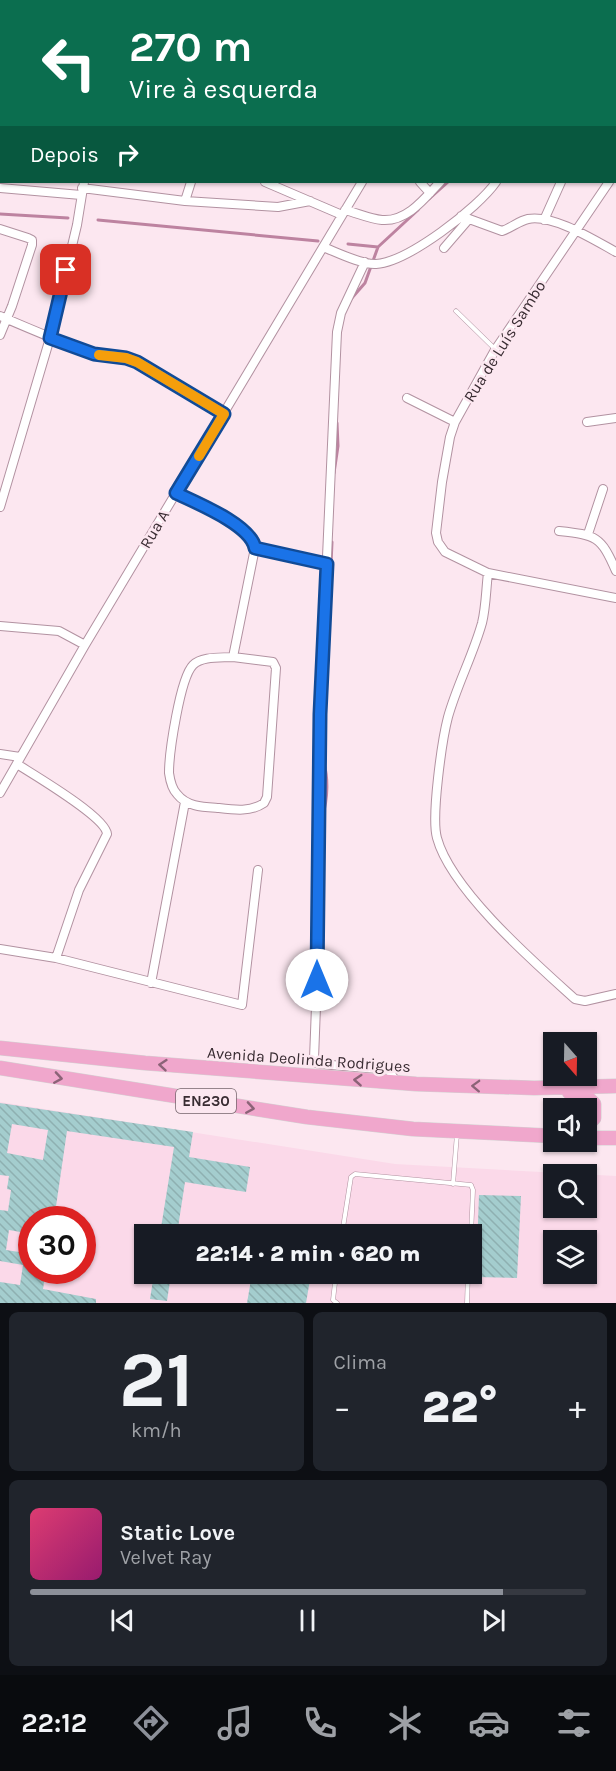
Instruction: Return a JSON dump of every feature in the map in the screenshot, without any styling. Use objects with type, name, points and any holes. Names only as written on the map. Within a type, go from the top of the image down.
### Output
[{"type":"highway","name":"Avenida Deolinda Rodrigues","points":[[0,1048],[156,1064],[416,1084],[534,1088],[616,1086]]},
{"type":"highway","name":"EN230","points":[[0,1068],[296,1115],[457,1133]]},
{"type":"highway","points":[[534,1088],[578,1093],[589,1098]]},
{"type":"highway","points":[[457,1133],[543,1134]]},
{"type":"highway","points":[[597,1138],[616,1138]]},
{"type":"street","points":[[185,201],[191,183]]},
{"type":"street","points":[[267,183],[342,216],[381,220],[392,220],[410,212],[439,183]]},
{"type":"street","points":[[342,216],[361,183]]},
{"type":"street","points":[[421,183],[430,193]]},
{"type":"street","points":[[444,248],[465,218],[495,183]]},
{"type":"street","points":[[544,220],[561,183]]},
{"type":"street","name":"Rua de Luís Sambo","points":[[608,183],[495,350],[455,422],[442,482],[436,533],[438,542],[445,552],[488,573],[616,598]]},
{"type":"street","points":[[0,188],[101,186],[185,201],[278,207],[310,201]]},
{"type":"street","points":[[0,507],[50,338],[77,225],[83,188]]},
{"type":"street","name":"Rua A","points":[[0,793],[85,645],[342,216]]},
{"type":"street","points":[[465,218],[502,231],[526,219],[544,220],[576,231],[616,252]]},
{"type":"street","points":[[323,247],[376,264],[408,253],[465,218]]},
{"type":"street","points":[[0,229],[32,240],[4,317],[0,335]]},
{"type":"street","points":[[365,262],[341,313],[337,332],[320,714],[314,1059],[320,1064],[389,1070],[396,1082]]},
{"type":"street","points":[[4,317],[50,338],[94,354],[126,358],[137,362],[224,414]]},
{"type":"street","points":[[407,398],[455,422]]},
{"type":"street","points":[[587,422],[616,418]]},
{"type":"street","points":[[588,534],[603,489]]},
{"type":"street","points":[[176,493],[231,521],[254,542],[255,548],[233,657]]},
{"type":"street","points":[[559,531],[588,534],[601,542],[616,571]]},
{"type":"street","points":[[255,548],[327,564]]},
{"type":"street","points":[[488,573],[482,623],[448,719],[440,768],[436,837],[459,881],[507,935],[575,999],[585,1000],[616,994]]},
{"type":"street","points":[[0,626],[59,631],[85,645]]},
{"type":"street","points":[[233,657],[273,662],[276,668],[267,797],[264,803],[250,809],[203,807],[185,802],[176,793],[171,782],[169,772],[174,720],[191,666],[207,659],[233,657]]},
{"type":"street","points":[[0,754],[18,760],[80,805],[107,830],[79,890],[56,958]]},
{"type":"street","points":[[151,983],[185,802]]},
{"type":"street","points":[[0,949],[56,958],[242,1005],[258,870]]},
{"type":"lane","points":[[456,311],[495,350]]},
{"type":"lane","points":[[453,1184],[457,1133]]},
{"type":"lane","points":[[344,1224],[352,1174],[471,1185],[473,1188],[471,1224]]},
{"type":"lane","points":[[334,1284],[332,1294],[333,1300],[337,1303]]},
{"type":"lane","points":[[467,1303],[468,1284]]},
{"type":"shaded area","points":[[0,1102],[395,1164],[543,1172],[543,1218],[597,1218],[597,1175],[616,1176],[616,1303],[0,1303]]},
{"type":"building","points":[[0,1103],[193,1132],[189,1157],[250,1167],[246,1192],[185,1182],[179,1224],[162,1224],[174,1147],[67,1131],[56,1206],[18,1206],[18,1232],[9,1230],[6,1250],[18,1252],[18,1264],[0,1261],[0,1210],[8,1211],[11,1190],[7,1189],[9,1176],[0,1175]],"holes":[[[12,1124],[48,1130],[43,1160],[7,1153]]]},
{"type":"building","points":[[479,1195],[521,1196],[517,1278],[482,1277],[482,1224],[478,1224]]},
{"type":"building","points":[[0,1282],[20,1285],[44,1284],[43,1289],[96,1299],[96,1303],[0,1303]]},
{"type":"building","points":[[152,1284],[170,1284],[167,1301],[150,1299]]},
{"type":"building","points":[[250,1284],[309,1284],[306,1303],[247,1303]]},
{"type":"waterway","points":[[429,199],[447,183]]},
{"type":"waterway","points":[[351,299],[365,283],[378,247],[418,210]]},
{"type":"waterway","points":[[0,214],[68,218]]},
{"type":"waterway","points":[[98,220],[318,241]]},
{"type":"waterway","points":[[348,244],[378,247]]},
{"type":"waterway","points":[[334,473],[338,446],[337,423]]},
{"type":"waterway","points":[[330,587],[332,542]]},
{"type":"waterway","points":[[325,686],[327,638]]},
{"type":"waterway","points":[[322,757],[327,788],[322,818]]},
{"type":"slow traffic","points":[[99,355],[126,358],[137,362],[224,414],[199,456]]},
{"type":"route","points":[[66,270],[50,338],[94,354],[126,358],[137,362],[224,414],[176,493],[231,521],[249,536],[255,548],[327,564],[320,714],[317,980]]}]
